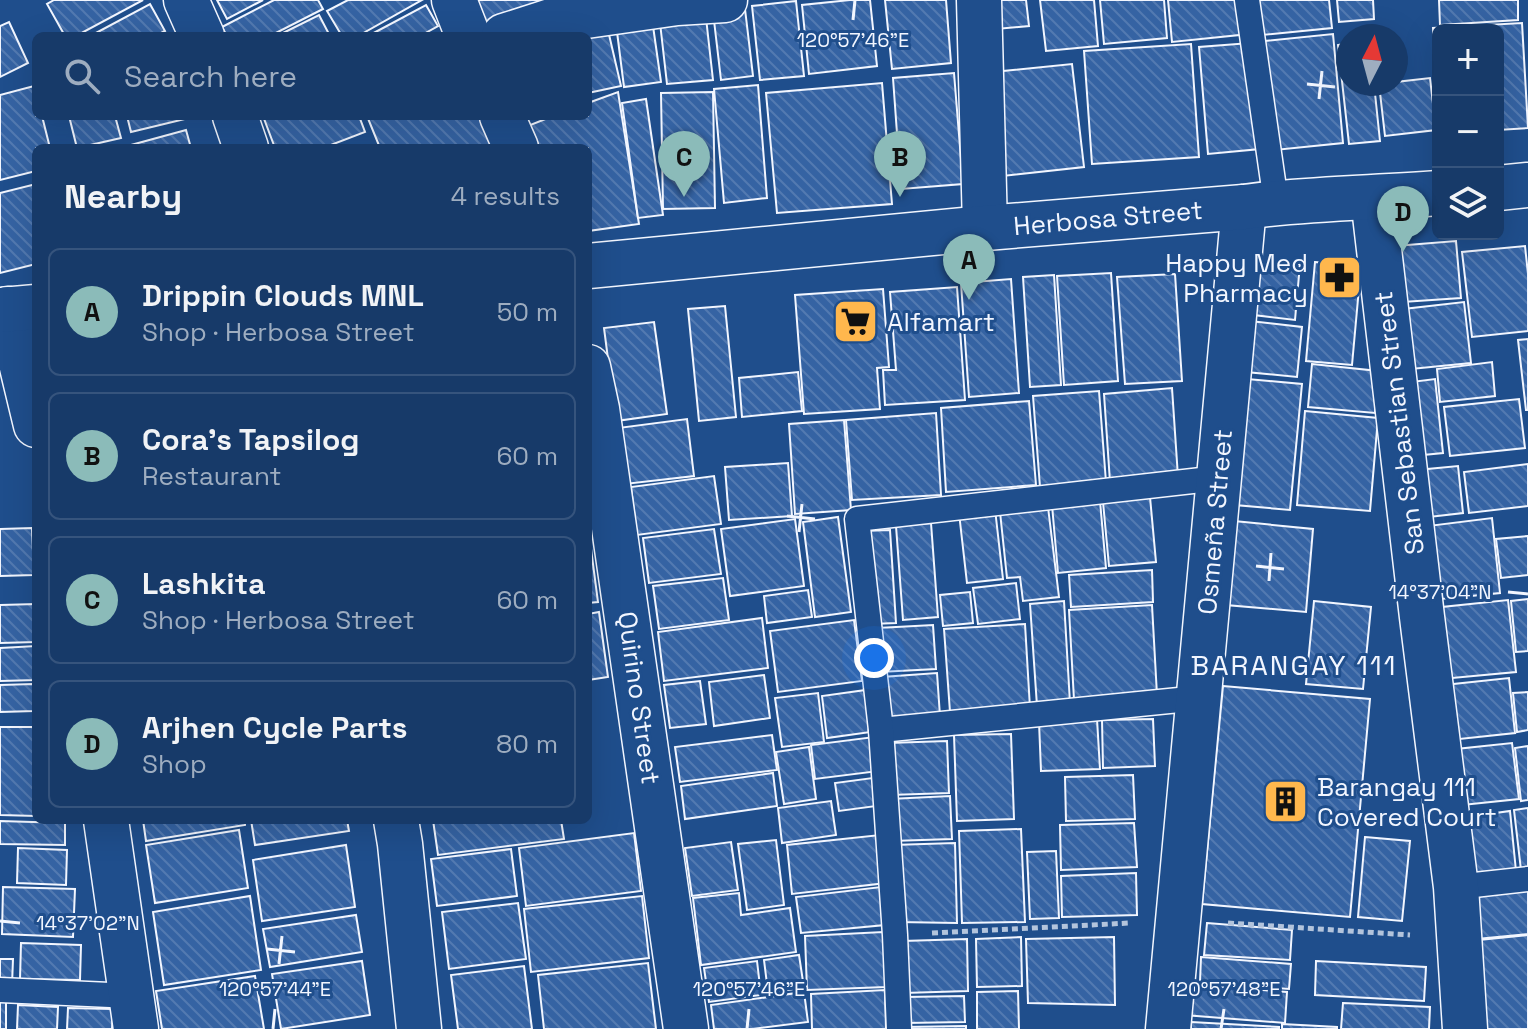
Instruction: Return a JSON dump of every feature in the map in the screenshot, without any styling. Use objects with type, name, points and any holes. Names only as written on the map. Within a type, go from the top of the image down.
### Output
[{"type":"street","points":[[186,0],[200,32]]},
{"type":"street","points":[[454,0],[466,32]]},
{"type":"street","points":[[517,32],[551,21],[677,2],[725,0]]},
{"type":"street","points":[[979,0],[985,228]]},
{"type":"street","points":[[236,120],[245,144]]},
{"type":"street","points":[[504,120],[514,144]]},
{"type":"street","points":[[1504,187],[1528,185]]},
{"type":"street","name":"Herbosa Street","points":[[592,266],[1260,204],[1432,193]]},
{"type":"street","name":"San Sebastian Street","points":[[1373,198],[1456,887],[1465,1029]]},
{"type":"street","name":"Osmeña Street","points":[[1168,1029],[1219,478],[1260,204]]},
{"type":"street","points":[[15,309],[32,403]]},
{"type":"street","name":"Quirino Street","points":[[592,386],[600,424],[686,1029]]},
{"type":"street","points":[[107,824],[134,1013]]},
{"type":"street","points":[[397,824],[419,1029]]},
{"type":"lane","points":[[1247,0],[1260,204]]},
{"type":"lane","points":[[899,1029],[881,730],[857,519],[1219,478]]},
{"type":"lane","points":[[881,730],[1199,698]]},
{"type":"lane","points":[[1456,887],[1528,879]]},
{"type":"lane","points":[[0,990],[134,1013]]},
{"type":"path","points":[[895,935],[1178,920],[1459,938]]},
{"type":"building","points":[[54,0],[143,0],[83,32],[63,32],[47,4]]},
{"type":"building","points":[[217,0],[263,0],[227,19]]},
{"type":"building","points":[[274,0],[318,0],[323,9],[278,32],[225,32],[222,27]]},
{"type":"building","points":[[348,0],[422,0],[365,32],[340,32],[327,11]]},
{"type":"building","points":[[472,0],[551,0],[488,32],[483,32]]},
{"type":"building","points":[[870,0],[877,66],[809,74],[802,5]]},
{"type":"building","points":[[885,0],[946,0],[951,63],[892,69]]},
{"type":"building","points":[[982,0],[1026,0],[1029,26],[985,30]]},
{"type":"building","points":[[1040,0],[1094,0],[1098,46],[1046,51]]},
{"type":"building","points":[[1100,0],[1164,0],[1167,38],[1104,44]]},
{"type":"building","points":[[1168,0],[1245,0],[1249,34],[1172,42]]},
{"type":"building","points":[[1258,0],[1329,0],[1332,28],[1262,35]]},
{"type":"building","points":[[1337,0],[1373,0],[1374,19],[1339,22]]},
{"type":"building","points":[[1439,0],[1518,0],[1518,20],[1440,24]]},
{"type":"building","points":[[796,1],[804,76],[760,80],[752,6]]},
{"type":"building","points":[[150,4],[165,31],[163,32],[98,32]]},
{"type":"building","points":[[426,5],[438,26],[427,32],[375,32]]},
{"type":"building","points":[[705,9],[713,80],[667,84],[659,14]]},
{"type":"building","points":[[745,9],[753,76],[721,80],[713,12]]},
{"type":"building","points":[[319,15],[328,32],[285,32]]},
{"type":"building","points":[[652,19],[661,82],[624,87],[616,24]]},
{"type":"building","points":[[9,22],[28,63],[0,77],[0,26]]},
{"type":"building","points":[[1522,23],[1528,128],[1504,130],[1504,24]]},
{"type":"building","points":[[607,26],[621,86],[592,92],[592,34]]},
{"type":"building","points":[[1333,34],[1336,96],[1339,96],[1343,143],[1275,150],[1265,41]]},
{"type":"building","points":[[1250,43],[1260,149],[1208,154],[1199,47]]},
{"type":"building","points":[[1191,44],[1199,157],[1092,164],[1084,51]]},
{"type":"building","points":[[1072,64],[1084,167],[994,177],[983,73]]},
{"type":"building","points":[[954,73],[963,184],[901,189],[893,78]]},
{"type":"building","points":[[1430,78],[1432,130],[1385,136],[1380,96],[1408,96],[1408,81]]},
{"type":"building","points":[[882,83],[892,204],[777,213],[766,93]]},
{"type":"building","points":[[758,85],[767,198],[724,203],[714,89]]},
{"type":"building","points":[[32,87],[32,120],[43,120],[49,144],[32,144],[32,172],[0,180],[0,95]]},
{"type":"building","points":[[618,92],[639,224],[592,230],[592,144],[520,144],[515,131],[543,120],[592,120],[592,102]]},
{"type":"building","points":[[713,92],[715,208],[663,209],[661,93]]},
{"type":"building","points":[[1344,96],[1375,96],[1380,141],[1349,144]]},
{"type":"building","points":[[646,99],[663,215],[638,218],[622,103]]},
{"type":"building","points":[[70,120],[116,120],[121,138],[95,144],[76,144]]},
{"type":"building","points":[[128,120],[181,120],[131,132]]},
{"type":"building","points":[[264,120],[360,120],[365,132],[334,144],[274,144]]},
{"type":"building","points":[[369,120],[484,120],[494,144],[378,144]]},
{"type":"building","points":[[186,130],[190,144],[135,144]]},
{"type":"building","points":[[32,185],[32,265],[0,273],[0,193]]},
{"type":"building","points":[[1456,241],[1461,298],[1388,303],[1383,247]]},
{"type":"building","points":[[1525,246],[1528,331],[1472,337],[1462,252]]},
{"type":"building","points":[[1258,261],[1300,264],[1295,320],[1254,315]]},
{"type":"building","points":[[1315,262],[1361,266],[1352,365],[1306,361]]},
{"type":"building","points":[[1111,273],[1118,381],[1064,385],[1057,276]]},
{"type":"building","points":[[1175,274],[1182,381],[1125,384],[1117,277]]},
{"type":"building","points":[[1054,275],[1061,385],[1030,387],[1023,277]]},
{"type":"building","points":[[1011,279],[1019,393],[969,397],[961,283]]},
{"type":"building","points":[[957,287],[965,400],[885,405],[883,370],[896,370],[890,292]]},
{"type":"building","points":[[883,289],[889,367],[877,368],[880,409],[804,414],[795,295]]},
{"type":"building","points":[[1464,302],[1471,363],[1401,370],[1395,310]]},
{"type":"building","points":[[725,306],[736,417],[699,421],[688,309]]},
{"type":"building","points":[[1250,321],[1302,327],[1297,377],[1246,372]]},
{"type":"building","points":[[654,322],[667,414],[616,421],[604,328]]},
{"type":"building","points":[[1528,339],[1528,410],[1526,410],[1518,340]]},
{"type":"building","points":[[1492,362],[1495,396],[1440,402],[1437,369]]},
{"type":"building","points":[[1312,364],[1378,371],[1375,413],[1308,407]]},
{"type":"building","points":[[798,372],[802,411],[742,417],[739,378]]},
{"type":"building","points":[[1247,379],[1302,384],[1290,510],[1235,505]]},
{"type":"building","points":[[1435,379],[1443,453],[1403,457],[1395,384]]},
{"type":"building","points":[[1172,388],[1178,477],[1110,482],[1104,394]]},
{"type":"building","points":[[1099,391],[1106,482],[1040,487],[1033,396]]},
{"type":"building","points":[[1519,399],[1525,448],[1450,456],[1444,407]]},
{"type":"building","points":[[1029,401],[1036,485],[946,492],[941,408]]},
{"type":"building","points":[[1305,411],[1378,418],[1370,511],[1297,505]]},
{"type":"building","points":[[936,413],[941,495],[852,500],[846,420]]},
{"type":"building","points":[[687,419],[694,476],[625,484],[618,428]]},
{"type":"building","points":[[844,420],[851,510],[795,514],[789,424]]},
{"type":"building","points":[[788,463],[792,516],[729,520],[725,467]]},
{"type":"building","points":[[1528,464],[1528,506],[1469,513],[1464,472]]},
{"type":"building","points":[[1458,466],[1463,513],[1412,519],[1407,471]]},
{"type":"building","points":[[714,476],[721,524],[637,535],[631,487]]},
{"type":"building","points":[[1150,497],[1156,562],[1109,566],[1103,502]]},
{"type":"building","points":[[1100,501],[1106,568],[1058,573],[1052,505]]},
{"type":"building","points":[[1048,507],[1059,597],[1023,601],[1020,577],[1007,578],[1000,512]]},
{"type":"building","points":[[995,509],[1003,579],[967,583],[959,513]]},
{"type":"building","points":[[838,517],[851,612],[815,617],[803,522]]},
{"type":"building","points":[[1492,518],[1500,593],[1421,601],[1412,528]]},
{"type":"building","points":[[795,519],[804,586],[730,596],[721,529]]},
{"type":"building","points":[[1234,521],[1313,529],[1306,612],[1226,605]]},
{"type":"building","points":[[931,523],[938,617],[903,620],[896,526]]},
{"type":"building","points":[[32,528],[32,575],[0,576],[0,529]]},
{"type":"building","points":[[714,529],[721,574],[649,583],[643,538]]},
{"type":"building","points":[[890,530],[896,623],[871,624],[863,531]]},
{"type":"building","points":[[1528,536],[1528,575],[1501,578],[1496,539]]},
{"type":"building","points":[[592,556],[598,602],[592,603]]},
{"type":"building","points":[[1152,570],[1153,602],[1071,607],[1069,575]]},
{"type":"building","points":[[723,578],[729,620],[659,629],[653,586]]},
{"type":"building","points":[[1016,583],[1020,619],[978,624],[973,588]]},
{"type":"building","points":[[808,590],[812,617],[767,623],[764,596]]},
{"type":"building","points":[[970,592],[973,623],[943,626],[940,595]]},
{"type":"building","points":[[1528,599],[1528,651],[1516,652],[1511,601]]},
{"type":"building","points":[[1508,600],[1516,672],[1431,680],[1423,609]]},
{"type":"building","points":[[1064,601],[1070,703],[1037,706],[1030,604]]},
{"type":"building","points":[[1314,601],[1371,607],[1363,689],[1306,684]]},
{"type":"building","points":[[32,604],[32,642],[0,643],[0,605]]},
{"type":"building","points":[[1152,605],[1157,695],[1074,700],[1069,610]]},
{"type":"building","points":[[599,612],[608,677],[592,679],[592,613]]},
{"type":"building","points":[[762,618],[768,668],[664,681],[658,632]]},
{"type":"building","points":[[854,620],[862,681],[778,692],[770,631]]},
{"type":"building","points":[[1025,624],[1030,708],[950,712],[944,629]]},
{"type":"building","points":[[933,625],[936,669],[880,672],[878,628]]},
{"type":"building","points":[[32,646],[32,680],[0,681],[0,648]]},
{"type":"building","points":[[937,673],[940,716],[885,719],[882,677]]},
{"type":"building","points":[[764,675],[770,718],[714,726],[709,682]]},
{"type":"building","points":[[1509,678],[1515,733],[1441,741],[1435,686]]},
{"type":"building","points":[[700,681],[706,724],[670,728],[664,685]]},
{"type":"building","points":[[32,684],[32,711],[0,712],[0,685]]},
{"type":"building","name":"Barangay 111 Covered Court","points":[[1223,686],[1370,699],[1350,917],[1202,904]]},
{"type":"building","points":[[873,689],[878,731],[827,738],[822,696]]},
{"type":"building","points":[[1528,692],[1528,730],[1517,732],[1513,693]]},
{"type":"building","points":[[818,693],[824,742],[782,747],[775,698]]},
{"type":"building","points":[[1097,719],[1100,769],[1041,771],[1039,722]]},
{"type":"building","points":[[1153,719],[1155,766],[1103,768],[1102,720]]},
{"type":"building","points":[[0,727],[32,727],[32,816],[0,815]]},
{"type":"building","points":[[1011,734],[1014,819],[957,821],[954,735]]},
{"type":"building","points":[[772,735],[777,770],[680,782],[675,747]]},
{"type":"building","points":[[874,737],[879,771],[815,779],[811,745]]},
{"type":"building","points":[[947,741],[949,793],[890,795],[888,743]]},
{"type":"building","points":[[1512,743],[1519,799],[1453,806],[1447,750]]},
{"type":"building","points":[[1528,746],[1528,800],[1521,801],[1515,748]]},
{"type":"building","points":[[809,747],[816,799],[784,804],[776,752]]},
{"type":"building","points":[[773,773],[777,806],[685,819],[681,786]]},
{"type":"building","points":[[1133,775],[1135,819],[1066,821],[1065,777]]},
{"type":"building","points":[[880,777],[884,805],[839,811],[835,783]]},
{"type":"building","points":[[950,796],[952,839],[892,841],[890,799]]},
{"type":"building","points":[[831,801],[836,835],[782,843],[778,808]]},
{"type":"building","points":[[1528,808],[1528,869],[1521,870],[1514,810]]},
{"type":"building","points":[[1510,811],[1516,871],[1459,876],[1453,819]]},
{"type":"building","points":[[0,821],[65,824],[65,845],[0,844]]},
{"type":"building","points":[[1134,823],[1137,867],[1061,870],[1060,825]]},
{"type":"building","points":[[144,824],[245,824],[245,825],[146,841]]},
{"type":"building","points":[[252,824],[348,824],[349,831],[255,845]]},
{"type":"building","points":[[434,824],[562,824],[564,839],[438,855]]},
{"type":"building","points":[[1021,829],[1025,922],[962,923],[959,831]]},
{"type":"building","points":[[239,830],[248,888],[155,903],[146,845]]},
{"type":"building","points":[[634,833],[641,891],[526,906],[519,848]]},
{"type":"building","points":[[880,835],[886,883],[792,894],[787,845]]},
{"type":"building","points":[[1365,837],[1410,841],[1402,921],[1358,917]]},
{"type":"building","points":[[776,840],[784,905],[747,910],[738,844]]},
{"type":"building","points":[[731,842],[738,890],[692,896],[685,848]]},
{"type":"building","points":[[955,843],[957,923],[898,922],[893,845]]},
{"type":"building","points":[[346,845],[355,907],[262,921],[253,860]]},
{"type":"building","points":[[18,848],[67,850],[66,885],[17,883]]},
{"type":"building","points":[[511,849],[517,896],[437,906],[431,859]]},
{"type":"building","points":[[1056,851],[1059,918],[1030,919],[1027,852]]},
{"type":"building","points":[[1136,873],[1137,915],[1062,917],[1061,876]]},
{"type":"building","points":[[1528,885],[1528,934],[1466,940],[1461,892]]},
{"type":"building","points":[[3,887],[75,889],[73,937],[2,934]]},
{"type":"building","points":[[881,887],[885,925],[801,933],[796,897]]},
{"type":"building","points":[[739,893],[741,915],[790,908],[796,952],[701,965],[693,898]]},
{"type":"building","points":[[250,896],[261,970],[164,985],[153,912]]},
{"type":"building","points":[[642,896],[649,958],[531,972],[524,909]]},
{"type":"building","points":[[518,903],[526,959],[449,969],[442,912]]},
{"type":"building","points":[[356,915],[362,952],[270,967],[263,929]]},
{"type":"building","points":[[1207,923],[1292,930],[1290,960],[1204,955]]},
{"type":"building","points":[[883,932],[886,987],[807,990],[805,936]]},
{"type":"building","points":[[1528,935],[1528,1029],[1479,1029],[1469,941]]},
{"type":"building","points":[[1021,937],[1022,986],[977,987],[976,939]]},
{"type":"building","points":[[1114,937],[1115,1005],[1028,1003],[1026,939]]},
{"type":"building","points":[[967,939],[968,991],[904,993],[903,941]]},
{"type":"building","points":[[21,943],[81,945],[80,980],[20,979]]},
{"type":"building","points":[[799,955],[804,988],[768,992],[764,960]]},
{"type":"building","points":[[1201,957],[1291,964],[1289,989],[1200,982]]},
{"type":"building","points":[[0,959],[13,959],[12,985],[0,984]]},
{"type":"building","points":[[362,961],[370,1015],[281,1029],[272,974]]},
{"type":"building","points":[[757,961],[761,995],[709,1002],[704,968]]},
{"type":"building","points":[[1316,961],[1426,967],[1424,1001],[1315,995]]},
{"type":"building","points":[[648,963],[656,1029],[544,1029],[538,975]]},
{"type":"building","points":[[524,966],[532,1029],[458,1029],[451,975]]},
{"type":"building","points":[[255,976],[264,1029],[162,1029],[156,991]]},
{"type":"building","points":[[1187,984],[1287,992],[1285,1023],[1184,1015]]},
{"type":"building","points":[[885,990],[886,1029],[812,1029],[811,994]]},
{"type":"building","points":[[1018,991],[1019,1029],[977,1029],[977,992]]},
{"type":"building","points":[[804,992],[808,1022],[752,1029],[714,1029],[711,1005]]},
{"type":"building","points":[[964,996],[965,1022],[906,1023],[905,997]]},
{"type":"building","points":[[0,1002],[6,1002],[6,1029],[0,1029]]},
{"type":"building","points":[[1343,1003],[1430,1007],[1429,1029],[1341,1029]]},
{"type":"building","points":[[18,1005],[58,1007],[57,1029],[17,1029]]},
{"type":"building","points":[[68,1008],[113,1009],[112,1029],[67,1029]]},
{"type":"building","points":[[1191,1022],[1279,1027],[1279,1029],[1191,1029]]},
{"type":"building","points":[[1282,1024],[1337,1027],[1337,1029],[1282,1029]]},
{"type":"building","points":[[966,1026],[966,1029],[904,1029],[904,1027]]},
{"type":"place","name":"Lashkita","points":[[684,197]]},
{"type":"place","name":"Cora's Tapsilog","points":[[900,197]]},
{"type":"place","name":"Arjhen Cycle Parts","points":[[1403,252]]},
{"type":"place","name":"Happy Med Pharmacy","points":[[1339,278]]},
{"type":"place","name":"Drippin Clouds MNL","points":[[969,300]]},
{"type":"place","name":"Alfamart","points":[[856,322]]},
{"type":"place","name":"Barangay 111 Covered Court","points":[[1286,802]]},
{"type":"district","name":"BARANGAY 111","points":[[1294,665]]}]
